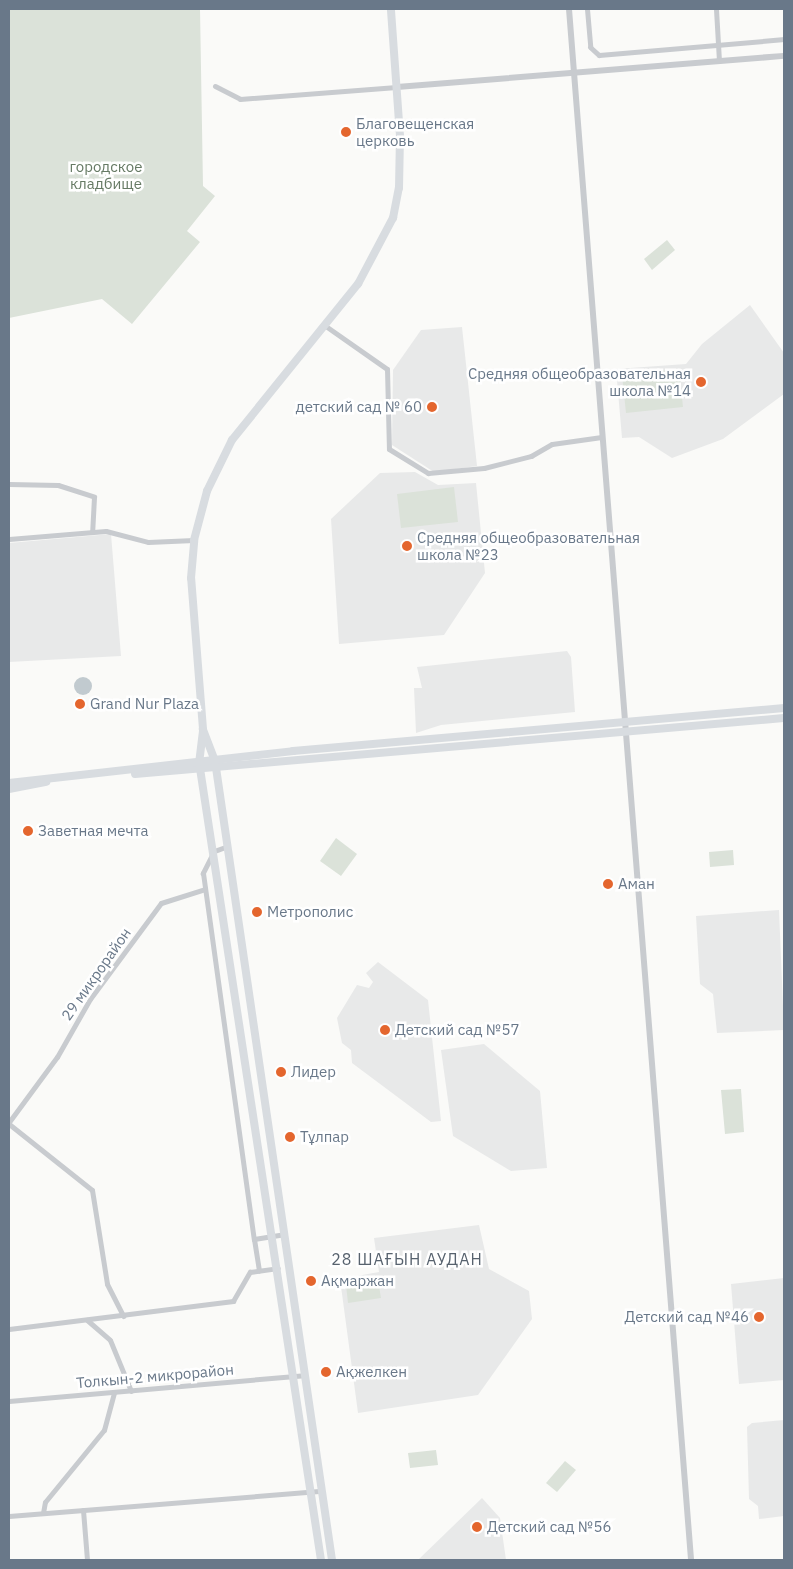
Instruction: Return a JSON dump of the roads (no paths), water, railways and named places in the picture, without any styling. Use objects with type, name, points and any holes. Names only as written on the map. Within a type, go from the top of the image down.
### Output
[{"type":"main road","points":[[332,1560],[228,846],[215,764],[204,729],[190,609],[194,540],[207,491],[240,426],[327,327],[358,284],[392,218],[399,188],[397,87],[390,9]]},
{"type":"main road","points":[[215,764],[625,720],[784,708]]},
{"type":"main road","points":[[9,783],[200,765],[784,718]]},
{"type":"main road","points":[[204,729],[200,765],[321,1560]]},
{"type":"main road","points":[[9,789],[64,778]]},
{"type":"street","points":[[569,9],[691,1560]]},
{"type":"street","points":[[587,9],[590,47],[599,55],[784,40]]},
{"type":"street","points":[[716,9],[719,61]]},
{"type":"street","points":[[215,86],[240,99],[784,56]]},
{"type":"street","points":[[327,327],[387,369],[389,449],[434,475],[484,468],[531,456],[552,444],[602,437]]},
{"type":"street","points":[[9,484],[58,485],[94,497],[92,532]]},
{"type":"street","points":[[9,539],[92,532],[148,542],[194,540]]},
{"type":"street","points":[[228,846],[214,851],[203,873],[259,1271]]},
{"type":"street","name":"29 микрорайон","points":[[9,1124],[57,1057],[90,999],[161,903],[205,888]]},
{"type":"street","points":[[9,1124],[92,1190],[107,1284],[123,1316]]},
{"type":"street","points":[[254,1239],[284,1234]]},
{"type":"street","points":[[9,1329],[233,1301],[250,1272],[278,1268]]},
{"type":"street","points":[[88,1320],[110,1340],[131,1391]]},
{"type":"street","name":"Толкын-2 микрорайон","points":[[9,1401],[304,1375]]},
{"type":"street","points":[[43,1513],[45,1502],[104,1430],[114,1393]]},
{"type":"street","points":[[9,1516],[322,1491]]},
{"type":"street","points":[[83,1510],[87,1560]]},
{"type":"place","name":"Благовещенская церковь","points":[[346,132]]},
{"type":"place","name":"Cредняя общеобразовательная школа №14","points":[[701,382]]},
{"type":"place","name":"детский сад № 60","points":[[432,407]]},
{"type":"place","name":"Средняя общеобразовательная школа №23","points":[[407,546]]},
{"type":"place","name":"Grand Nur Plaza","points":[[80,704]]},
{"type":"place","name":"Заветная мечта","points":[[28,831]]},
{"type":"place","name":"Аман","points":[[608,884]]},
{"type":"place","name":"Метрополис","points":[[257,912]]},
{"type":"place","name":"Детский сад №57","points":[[385,1030]]},
{"type":"place","name":"Лидер","points":[[281,1072]]},
{"type":"place","name":"Тұлпар","points":[[290,1137]]},
{"type":"place","name":"Ақмаржан","points":[[311,1281]]},
{"type":"place","name":"Детский сад №46","points":[[759,1317]]},
{"type":"place","name":"Ақжелкен","points":[[326,1372]]},
{"type":"place","name":"Детский сад №56","points":[[477,1527]]},
{"type":"district","name":"28 ШАҒЫН АУДАН","points":[[407,1259]]},
{"type":"park label","name":"городское кладбище","points":[[106,174]]}]
